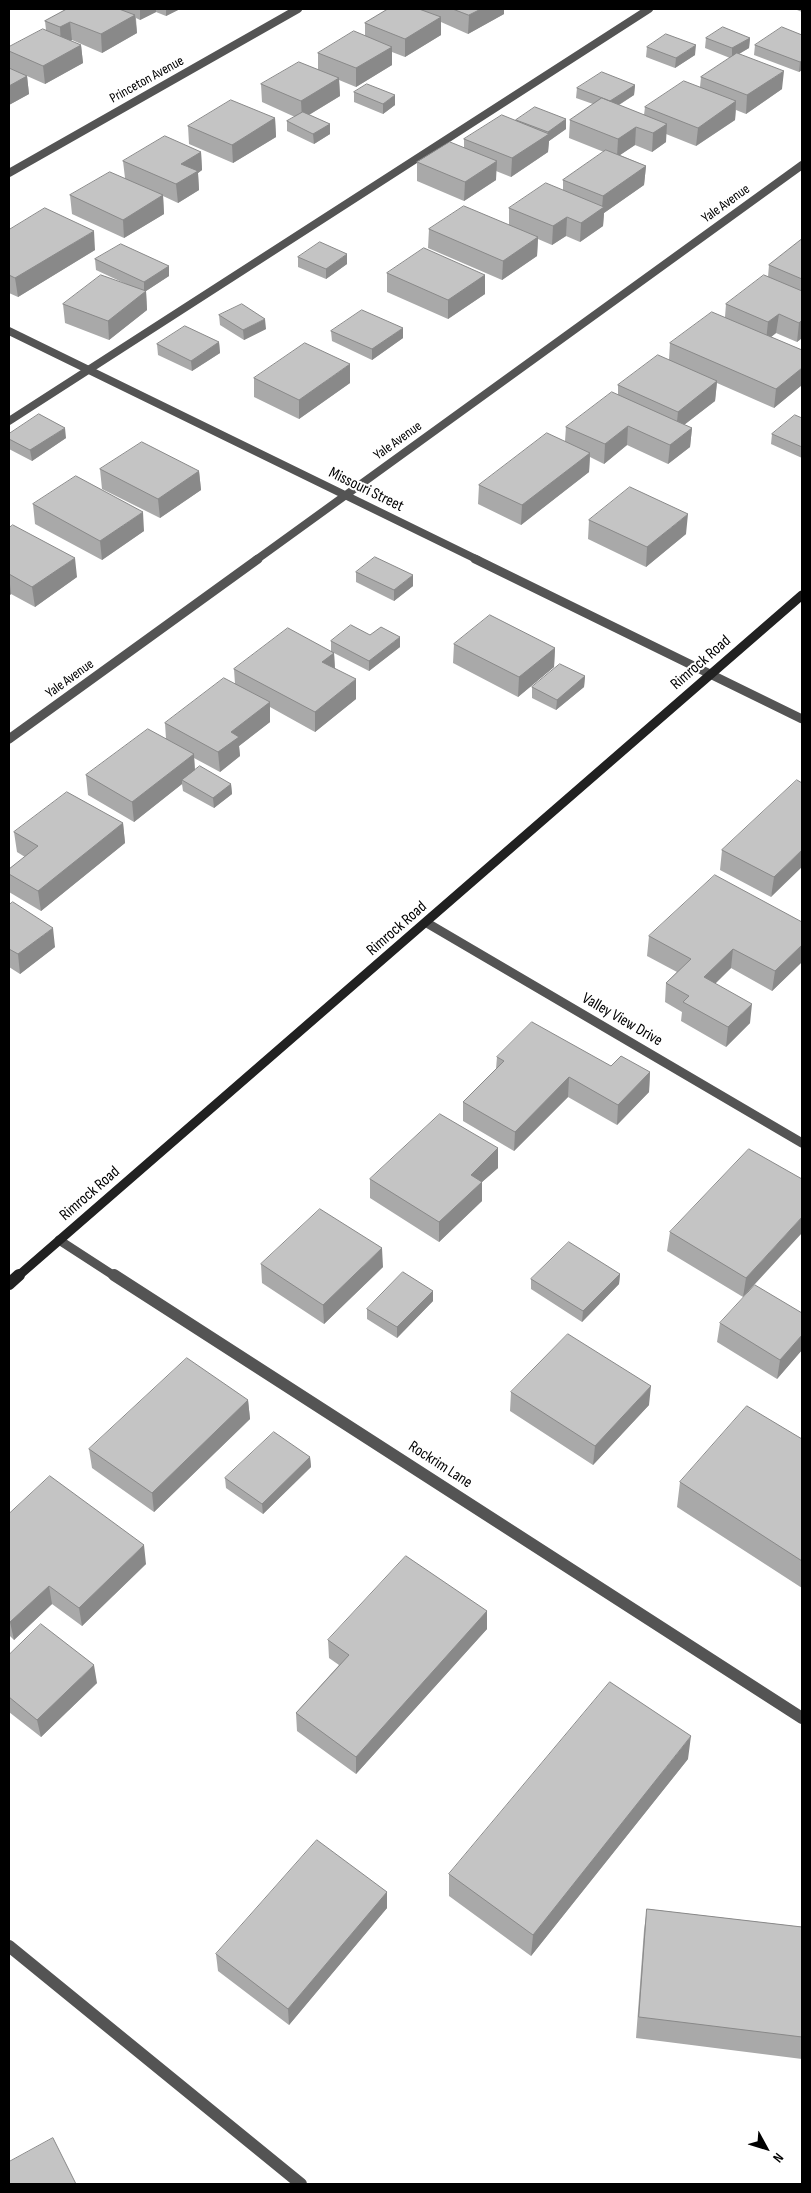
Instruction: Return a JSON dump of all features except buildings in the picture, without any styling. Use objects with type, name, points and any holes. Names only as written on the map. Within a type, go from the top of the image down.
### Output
[{"type":"main road","name":"Rimrock Road","points":[[9,1284],[427,923],[802,595]]},
{"type":"street","name":"Princeton Avenue","points":[[9,173],[298,9]]},
{"type":"street","points":[[9,420],[648,9]]},
{"type":"street","name":"Yale Avenue","points":[[9,739],[802,164]]},
{"type":"street","name":"Missouri Street","points":[[9,331],[802,719]]},
{"type":"street","name":"Valley View Drive","points":[[427,923],[802,1143]]},
{"type":"street","name":"Rockrim Lane","points":[[60,1240],[802,1718]]},
{"type":"street","points":[[9,1946],[302,2184]]}]
